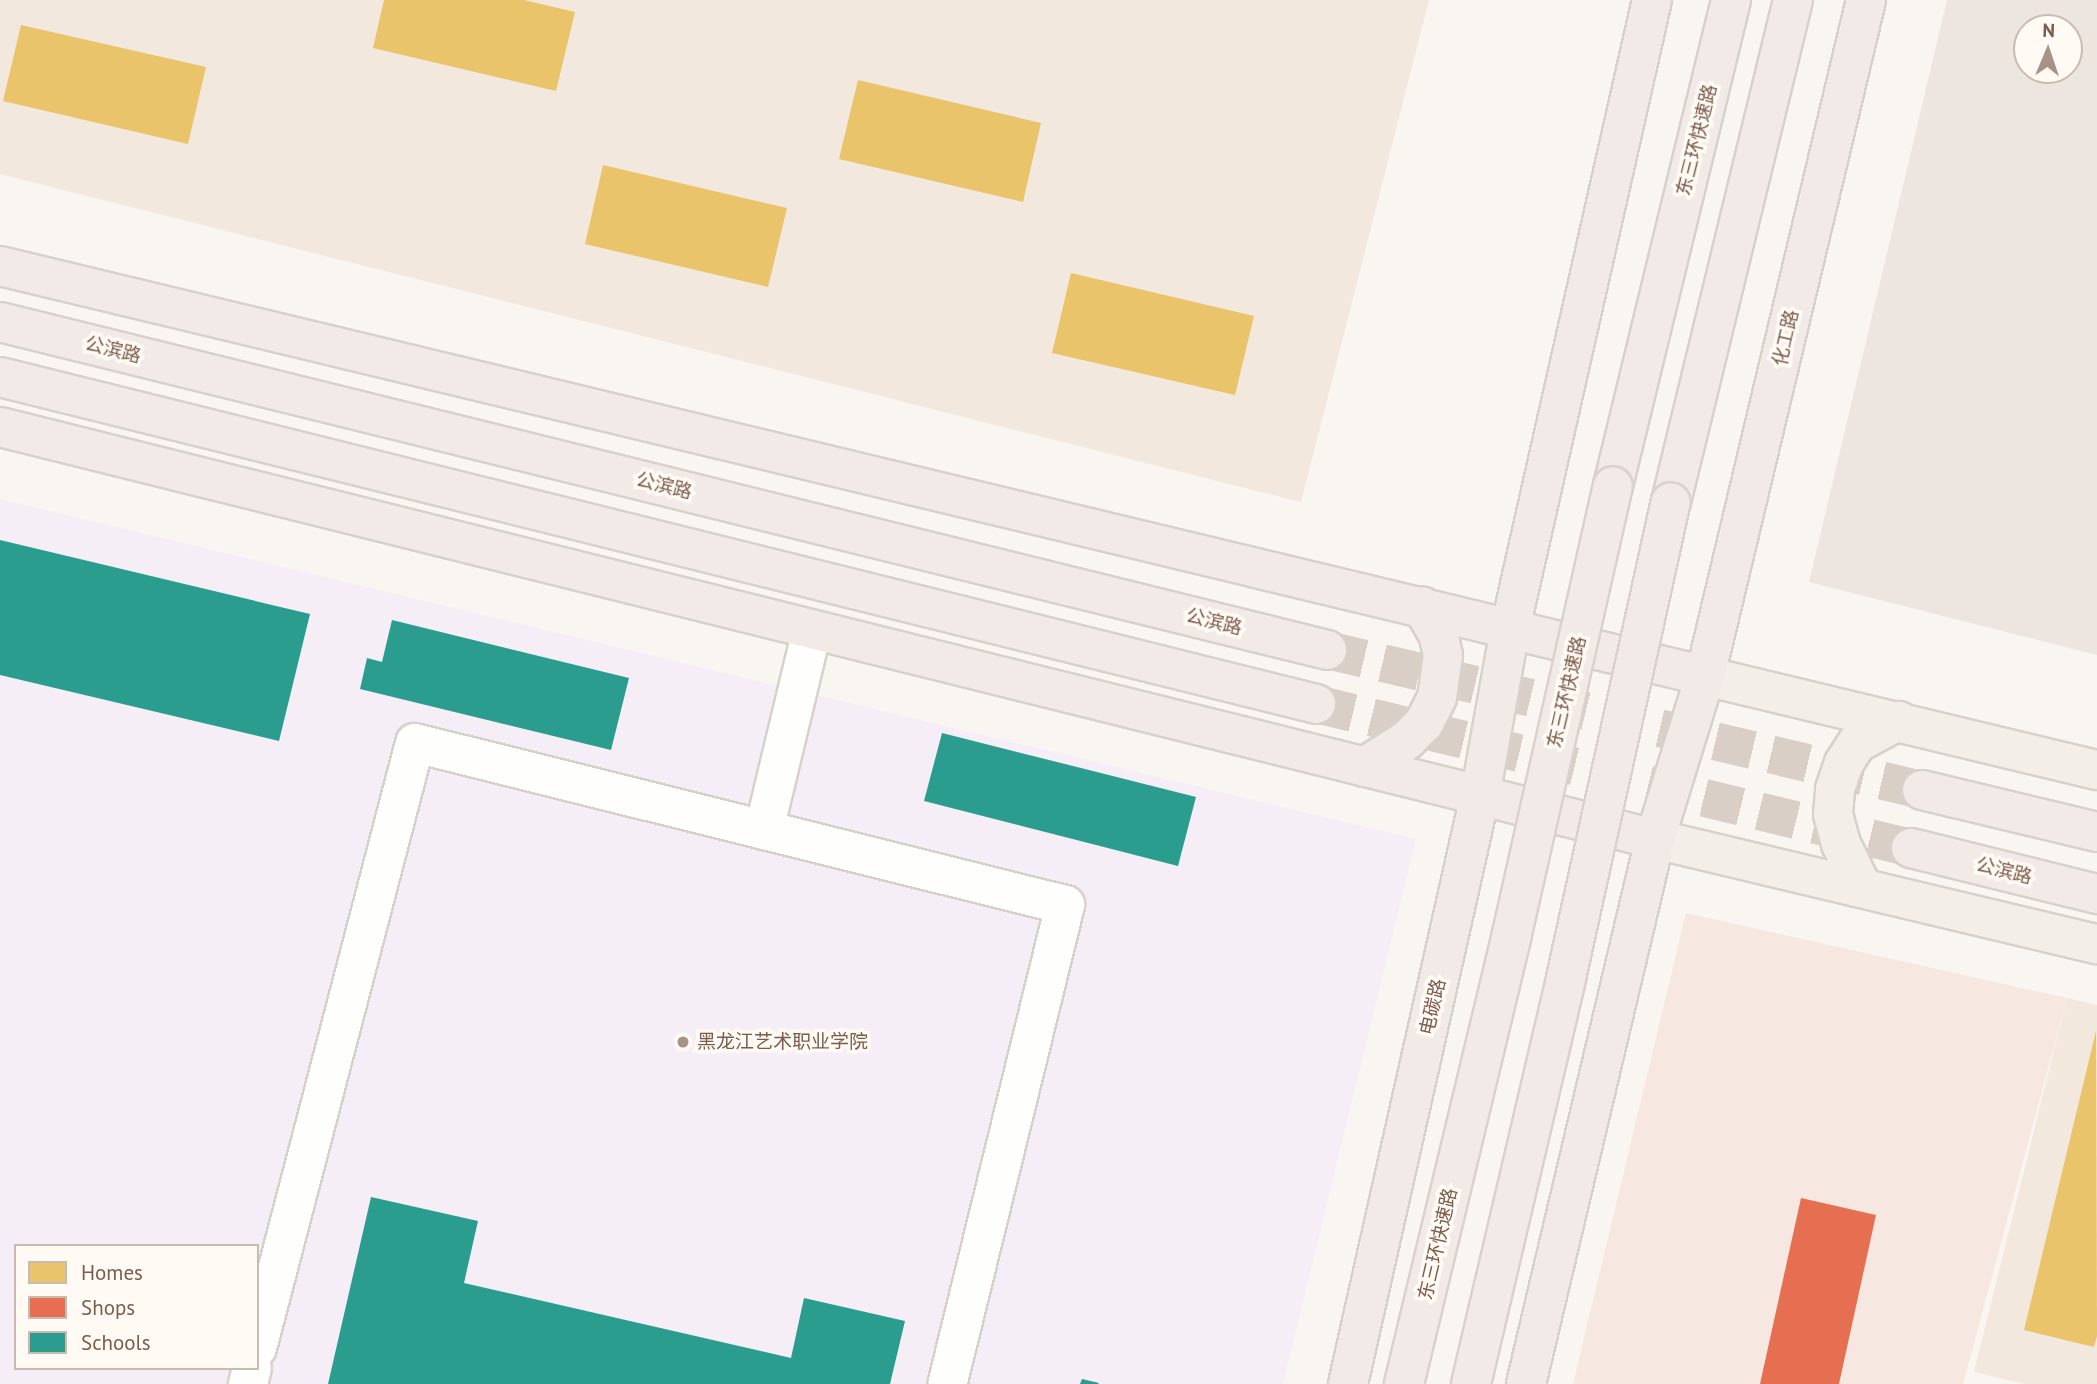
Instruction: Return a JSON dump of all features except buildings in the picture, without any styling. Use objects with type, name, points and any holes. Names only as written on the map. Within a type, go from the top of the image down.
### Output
[{"type":"highway","points":[[1510,629],[1652,0]]},
{"type":"highway","name":"东三环快速路","points":[[1404,1384],[1511,938],[1613,486],[1731,0]]},
{"type":"highway","points":[[1471,1384],[1566,978],[1671,502],[1793,0]]},
{"type":"highway","name":"化工路","points":[[1705,676],[1866,0]]},
{"type":"highway","points":[[0,266],[1705,676],[1655,839],[1526,1384]]},
{"type":"highway","name":"公滨路","points":[[0,322],[1328,650]]},
{"type":"highway","points":[[0,377],[1316,704]]},
{"type":"highway","points":[[0,427],[1655,839]]},
{"type":"highway","points":[[1364,767],[1407,740],[1424,723],[1437,698],[1443,655],[1438,634],[1422,606]]},
{"type":"highway","name":"电碳路","points":[[1348,1384],[1480,796],[1510,629]]},
{"type":"highway","points":[[1922,790],[2097,832]]},
{"type":"highway","name":"公滨路","points":[[1910,848],[2097,894]]},
{"type":"main road","points":[[1705,676],[2097,770]]},
{"type":"main road","points":[[1862,887],[1841,844],[1833,814],[1835,789],[1844,763],[1857,743],[1898,721]]},
{"type":"main road","points":[[1655,839],[2097,944]]},
{"type":"lane","points":[[764,830],[812,630]]},
{"type":"lane","points":[[259,1340],[415,743],[1065,905],[947,1384]]},
{"type":"shaded area","points":[[0,0],[1429,0],[1301,502],[0,174]]},
{"type":"shaded area","points":[[1947,0],[2097,0],[2097,655],[1809,582]]},
{"type":"shaded area","name":"黑龙江艺术职业学院","points":[[0,499],[1416,839],[1283,1384],[0,1384]]},
{"type":"shaded area","points":[[1686,913],[2067,998],[1963,1384],[1573,1384]]},
{"type":"shaded area","points":[[2067,998],[2097,1005],[2097,1384],[2025,1384],[1974,1372]]},
{"type":"tunnel","points":[[1327,650],[1922,790]]},
{"type":"tunnel","points":[[1316,704],[1911,848]]},
{"type":"place","name":"黑龙江艺术职业学院","points":[[683,1042]]}]
